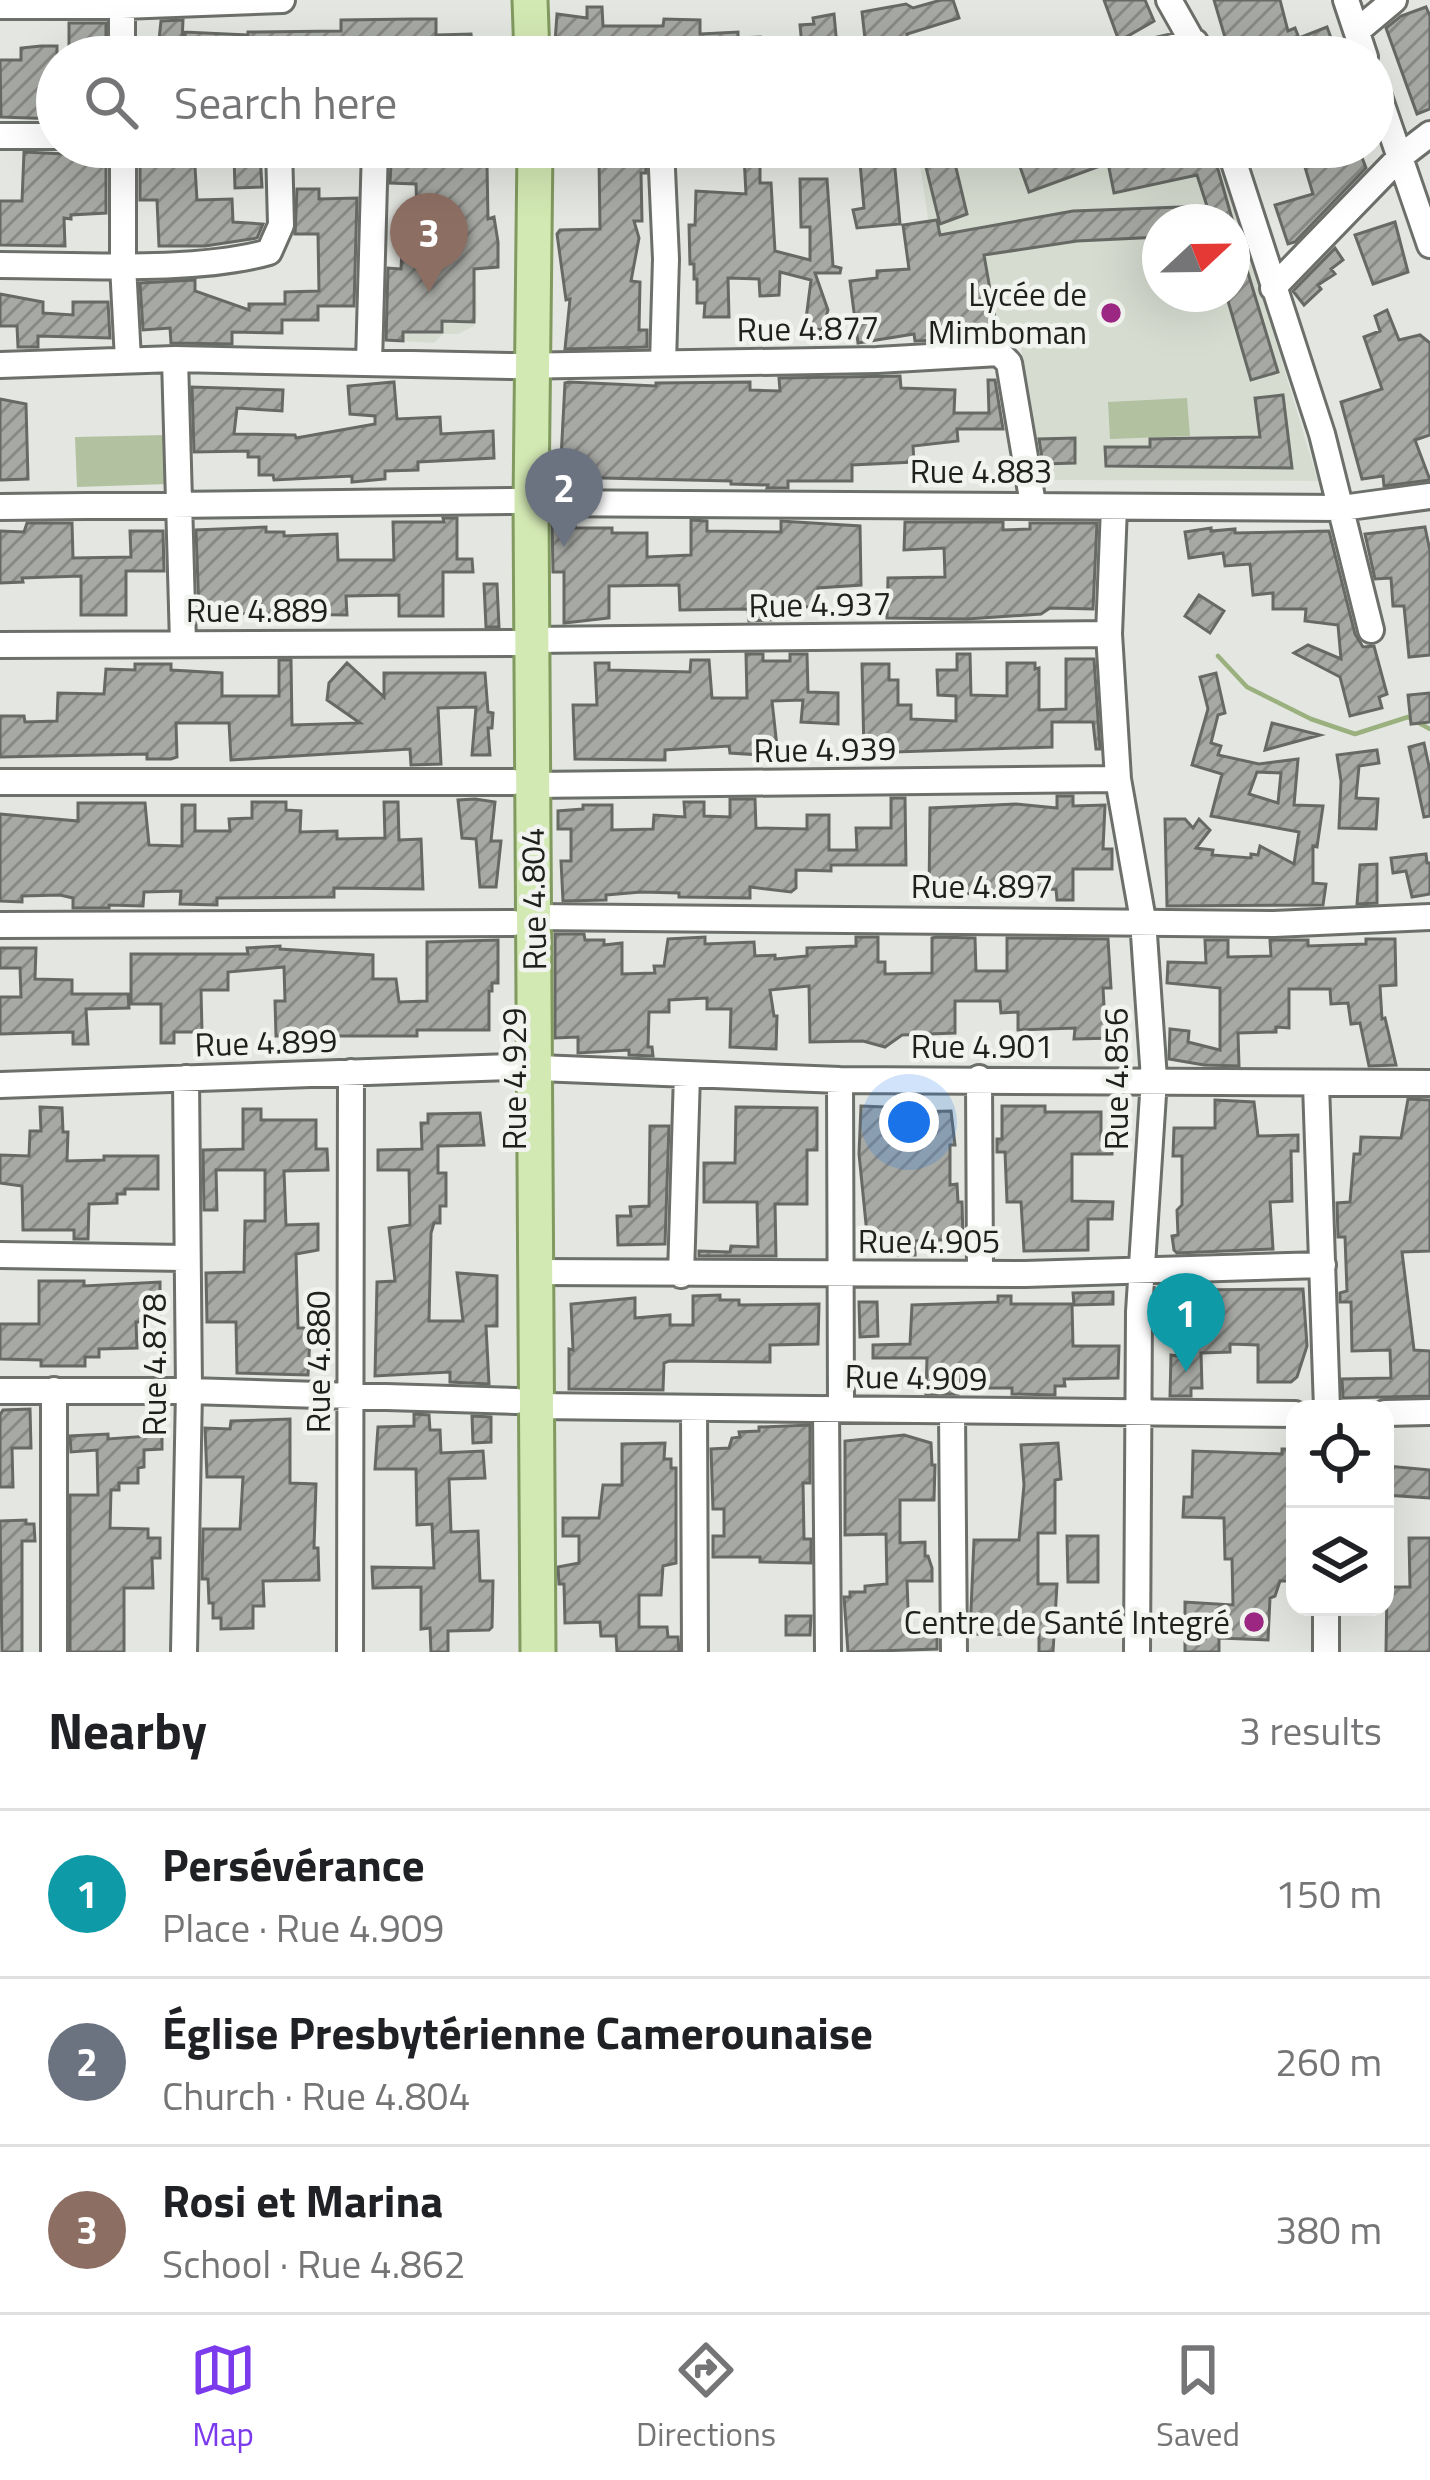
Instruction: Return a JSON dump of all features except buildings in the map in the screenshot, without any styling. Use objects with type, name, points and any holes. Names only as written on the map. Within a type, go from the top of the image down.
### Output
[{"type":"main road","points":[[512,0],[513,36]]},
{"type":"main road","points":[[530,0],[531,36]]},
{"type":"main road","points":[[517,168],[523,365]]},
{"type":"main road","name":"Rue 4.804","points":[[535,168],[523,365],[522,783],[524,1068],[534,1272],[526,1404],[538,1652]]},
{"type":"main road","name":"Rue 4.929","points":[[515,1652],[526,1404],[524,1068]]},
{"type":"street","points":[[0,6],[282,0]]},
{"type":"street","points":[[1169,0],[1190,36]]},
{"type":"street","points":[[1346,0],[1358,36]]},
{"type":"street","points":[[1357,32],[1394,0]]},
{"type":"street","points":[[122,3],[122,36]]},
{"type":"street","points":[[1394,164],[1430,134]]},
{"type":"street","points":[[0,136],[36,136]]},
{"type":"street","points":[[1394,140],[1430,242]]},
{"type":"street","points":[[123,168],[128,360]]},
{"type":"street","points":[[0,266],[245,259],[269,252],[281,225],[280,168]]},
{"type":"street","points":[[368,363],[374,168]]},
{"type":"street","points":[[663,168],[663,363]]},
{"type":"street","points":[[1235,168],[1322,434],[1371,630]]},
{"type":"street","points":[[1273,288],[1390,168]]},
{"type":"street","name":"Rue 4.877","points":[[0,365],[175,359],[523,365],[877,360],[999,353],[1009,363],[1033,503]]},
{"type":"street","points":[[175,359],[183,643]]},
{"type":"street","name":"Rue 4.883","points":[[0,507],[522,502],[1342,508],[1430,496]]},
{"type":"street","name":"Rue 4.856","points":[[1114,507],[1109,634],[1118,778],[1143,920],[1154,1079],[1138,1312],[1137,1652]]},
{"type":"street","name":"Rue 4.937","points":[[523,641],[1109,634]]},
{"type":"street","name":"Rue 4.889","points":[[0,645],[523,641]]},
{"type":"street","name":"Rue 4.939","points":[[0,782],[1118,778]]},
{"type":"street","name":"Rue 4.897","points":[[0,925],[524,920],[1274,924],[1430,917]]},
{"type":"street","name":"Rue 4.901","points":[[524,1068],[839,1080],[1430,1083]]},
{"type":"street","name":"Rue 4.899","points":[[0,1085],[524,1068]]},
{"type":"street","name":"Rue 4.880","points":[[350,1652],[351,1072]]},
{"type":"street","points":[[680,1275],[687,1074]]},
{"type":"street","name":"Rue 4.878","points":[[184,1652],[186,1078]]},
{"type":"street","points":[[979,1078],[980,1274]]},
{"type":"street","points":[[828,1652],[841,1274],[839,1080]]},
{"type":"street","points":[[1316,1084],[1327,1400]]},
{"type":"street","points":[[0,1255],[185,1258]]},
{"type":"street","name":"Rue 4.905","points":[[534,1272],[980,1274],[1323,1265]]},
{"type":"street","points":[[54,1390],[54,1652]]},
{"type":"street","name":"Rue 4.909","points":[[0,1391],[188,1391],[694,1408],[1286,1414]]},
{"type":"street","points":[[694,1408],[695,1652]]},
{"type":"street","points":[[952,1411],[954,1652]]},
{"type":"street","points":[[1394,1413],[1430,1412]]},
{"type":"street","points":[[1326,1616],[1326,1652]]},
{"type":"shaded area","name":"Lycée de Mimboman","points":[[920,168],[1223,168],[1234,204],[1142,204],[1142,312],[1250,312],[1250,256],[1318,481],[1037,480],[1019,331],[959,339],[955,312],[943,314]]},
{"type":"shaded area","points":[[381,268],[476,269],[474,326],[458,334],[443,334],[434,343],[383,340],[379,334]]},
{"type":"green space","points":[[1187,398],[1190,436],[1110,439],[1108,402]]},
{"type":"green space","points":[[166,435],[168,484],[77,487],[75,437]]},
{"type":"waterway","points":[[1218,656],[1247,687],[1311,719],[1355,734],[1408,717],[1430,729]]},
{"type":"place","name":"Rosi et Marina","points":[[429,292]]},
{"type":"place","name":"Lycée de Mimboman","points":[[1111,313]]},
{"type":"place","name":"Église Presbytérienne Camerounaise","points":[[564,547]]},
{"type":"place","name":"Persévérance","points":[[1186,1372]]},
{"type":"place","name":"Centre de Santé Integré","points":[[1254,1622]]}]
